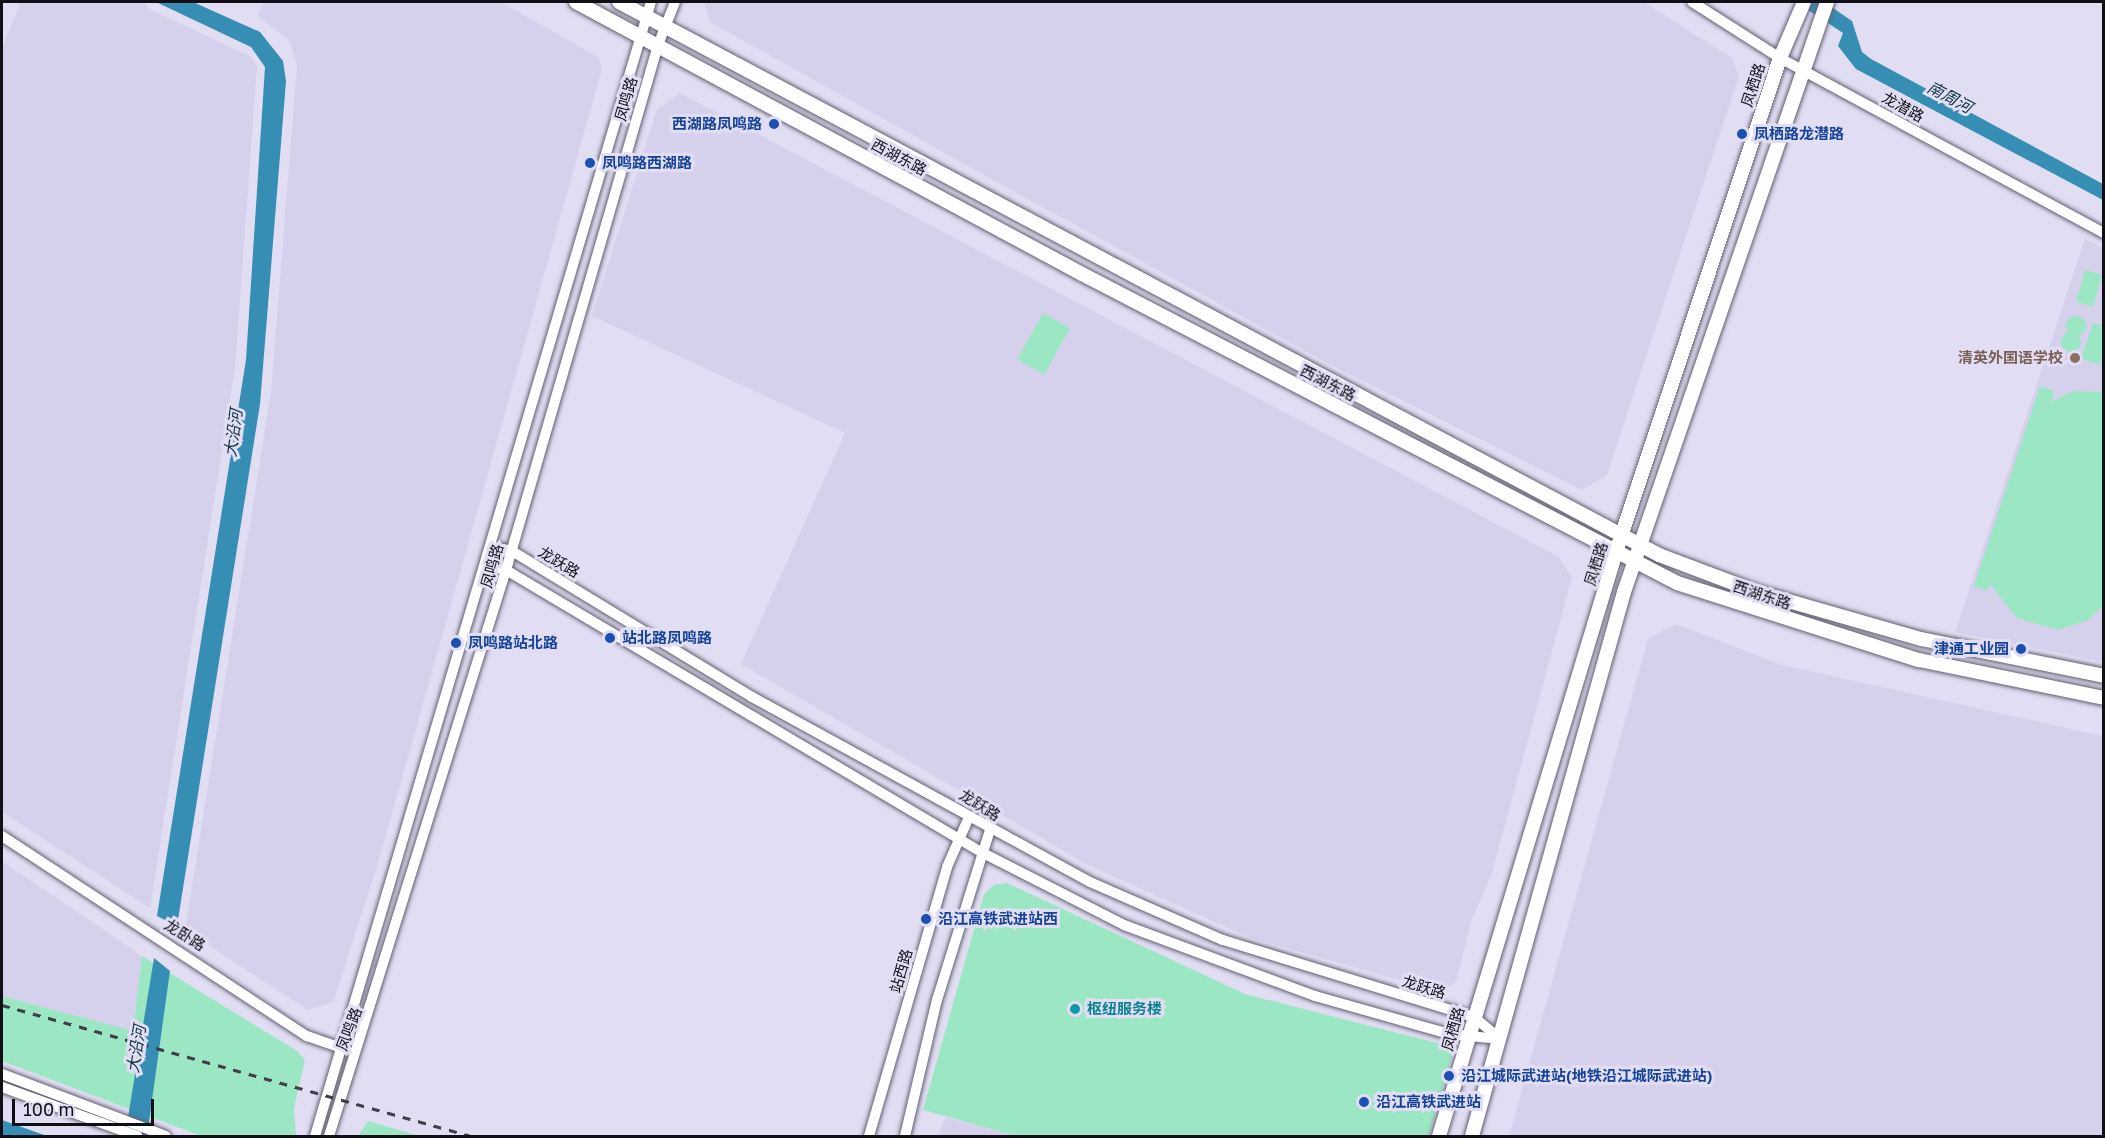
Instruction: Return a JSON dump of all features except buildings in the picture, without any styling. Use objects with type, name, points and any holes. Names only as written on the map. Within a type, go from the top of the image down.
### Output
[{"type":"main road","name":"西湖东路","points":[[576,2],[1082,274],[1634,562],[1750,609],[1884,650],[2103,698]]},
{"type":"main road","name":"西湖东路","points":[[619,2],[665,25],[832,119],[1639,544],[1757,592],[1842,616],[2103,676]]},
{"type":"main road","points":[[1472,1137],[1639,544],[1701,380],[1801,68],[1827,2]]},
{"type":"main road","name":"凤栖路","points":[[1439,1137],[1616,552],[1780,58],[1802,4]]},
{"type":"street","name":"凤鸣路","points":[[315,1137],[493,547],[638,34],[651,2]]},
{"type":"street","name":"凤鸣路","points":[[329,1137],[512,551],[658,45],[675,2]]},
{"type":"street","name":"龙潜路","points":[[1692,2],[1780,58],[2103,233]]},
{"type":"street","name":"龙跃路","points":[[493,547],[512,551],[752,697],[990,830],[1100,887],[1223,940],[1474,1017],[1500,1039]]},
{"type":"street","points":[[487,566],[506,570],[981,852],[1124,925],[1229,968],[1468,1037],[1500,1039]]},
{"type":"street","name":"站西路","points":[[869,1137],[947,867],[962,840],[969,817]]},
{"type":"street","points":[[906,1137],[937,1000],[981,852],[990,830]]},
{"type":"street","name":"龙卧路","points":[[2,836],[307,1036],[356,1052]]},
{"type":"street","points":[[2,1074],[121,1123],[137,1137]]},
{"type":"street","points":[[2,1087],[166,1137]]},
{"type":"shaded area","points":[[21,2],[144,2],[149,9],[250,56],[257,67],[235,368],[150,908],[2,812],[2,47]]},
{"type":"shaded area","points":[[264,2],[501,2],[598,57],[602,69],[377,867],[333,1002],[308,1010],[185,930],[271,392],[297,65],[289,40],[257,16]]},
{"type":"shaded area","points":[[704,2],[1644,2],[1732,58],[1739,76],[1607,475],[1582,490],[1329,364],[986,176],[710,22]]},
{"type":"shaded area","points":[[680,93],[1559,557],[1572,577],[1492,873],[1471,921],[1456,982],[1442,992],[1251,938],[1088,865],[741,664],[845,433],[592,316],[657,109]]},
{"type":"shaded area","name":"清英外国语学校","points":[[2085,239],[2104,248],[2103,662],[1955,632]]},
{"type":"shaded area","points":[[1676,624],[1782,665],[2103,736],[2103,1136],[1509,1136],[1648,639]]},
{"type":"shaded area","points":[[2,861],[142,956],[133,1031],[2,996]]},
{"type":"shaded area","points":[[945,1117],[1016,1136],[939,1136]]},
{"type":"green space","points":[[2085,270],[2102,275],[2093,307],[2076,302]]},
{"type":"green space","points":[[1043,313],[1070,328],[1044,374],[1017,359]]},
{"type":"green space","points":[[2076,316],[2083,319],[2086,326],[2083,333],[2076,336],[2069,333],[2066,326],[2069,319]]},
{"type":"green space","points":[[2093,323],[2103,326],[2101,365],[2081,359]]},
{"type":"green space","points":[[2071,332],[2078,335],[2081,342],[2078,349],[2071,352],[2064,349],[2061,342],[2064,335]]},
{"type":"green space","name":"清英外国语学校","points":[[2040,386],[2054,391],[2051,402],[2074,391],[2103,392],[2103,606],[2088,620],[2058,630],[2017,618],[1990,584],[1987,591],[1974,586]]},
{"type":"green space","points":[[1007,883],[1245,994],[1449,1046],[1453,1053],[1429,1136],[1016,1136],[923,1110],[984,894],[994,885]]},
{"type":"green space","points":[[142,956],[297,1051],[305,1060],[294,1108],[296,1136],[201,1136],[2,1061],[2,996],[133,1031]]},
{"type":"green space","points":[[368,1121],[419,1136],[358,1136]]},
{"type":"water","points":[[156,2],[193,2],[260,32],[283,61],[286,81],[260,404],[177,926],[157,916],[246,360],[265,67],[251,47]]},
{"type":"water","points":[[1796,2],[1824,2],[1852,21],[1862,52],[1871,59],[2103,184],[2103,200],[1856,69],[1838,46],[1843,33]]},
{"type":"water","points":[[154,958],[170,971],[147,1136],[125,1136]]},
{"type":"water","points":[[2,1120],[47,1136],[2,1136]]},
{"type":"railway","points":[[2,1005],[470,1136]]},
{"type":"place","name":"西湖路凤鸣路","points":[[774,124]]},
{"type":"place","name":"凤栖路龙潜路","points":[[1742,134]]},
{"type":"place","name":"凤鸣路西湖路","points":[[590,163]]},
{"type":"place","name":"清英外国语学校","points":[[2075,358]]},
{"type":"place","name":"站北路凤鸣路","points":[[610,638]]},
{"type":"place","name":"凤鸣路站北路","points":[[456,643]]},
{"type":"place","name":"津通工业园","points":[[2021,649]]},
{"type":"place","name":"沿江高铁武进站西","points":[[926,919]]},
{"type":"place","name":"枢纽服务楼","points":[[1075,1009]]},
{"type":"place","name":"沿江城际武进站(地铁沿江城际武进站)","points":[[1449,1076]]},
{"type":"place","name":"沿江高铁武进站","points":[[1364,1102]]},
{"type":"water label","name":"南周河","points":[[1950,97]]},
{"type":"water label","name":"大沿河","points":[[233,433]]},
{"type":"water label","name":"大沿河","points":[[136,1049]]}]
